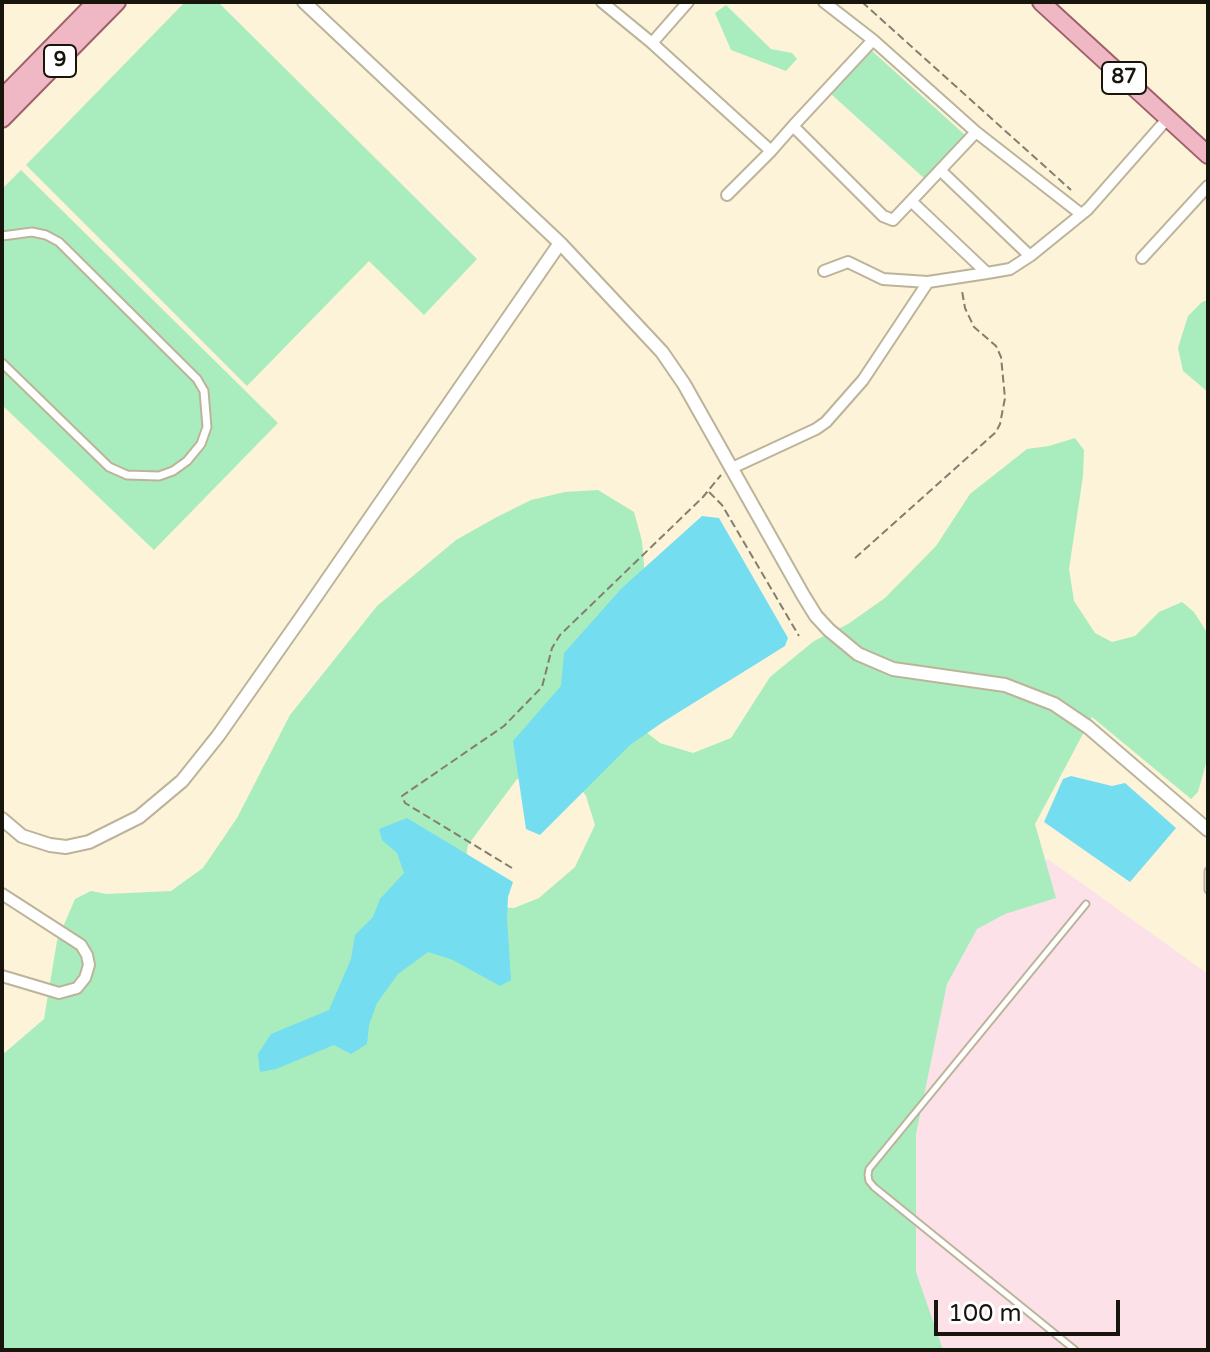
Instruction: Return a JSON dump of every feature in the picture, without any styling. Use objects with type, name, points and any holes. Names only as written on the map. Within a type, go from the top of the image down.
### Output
[{"type":"main road","name":"9","points":[[2,98],[96,2]]},
{"type":"main road","name":"9","points":[[2,119],[117,2]]},
{"type":"main road","name":"87","points":[[1041,2],[1208,155]]},
{"type":"street","points":[[304,2],[560,243],[662,352],[684,384],[816,616],[858,654],[893,669],[1005,685],[1054,704],[1088,727],[1208,830]]},
{"type":"street","points":[[602,2],[771,151]]},
{"type":"street","points":[[652,43],[688,2]]},
{"type":"street","points":[[824,2],[873,40],[976,132],[1081,214]]},
{"type":"street","points":[[727,195],[873,40]]},
{"type":"street","points":[[824,271],[848,262],[883,279],[928,282],[1010,269],[1081,214],[1168,118]]},
{"type":"street","points":[[793,126],[883,216],[893,220],[976,132]]},
{"type":"street","points":[[940,170],[1030,256]]},
{"type":"street","points":[[1142,258],[1208,186]]},
{"type":"street","points":[[911,201],[987,273]]},
{"type":"street","points":[[2,236],[32,232],[59,242],[197,379],[204,391],[207,427],[201,444],[187,461],[173,471],[159,476],[127,475],[109,467],[2,363]]},
{"type":"street","points":[[2,819],[22,836],[66,847],[89,842],[139,817],[182,781],[218,736],[560,243]]},
{"type":"street","points":[[732,468],[826,422],[863,380],[928,282]]},
{"type":"street","points":[[2,894],[81,945],[89,965],[85,978],[77,988],[59,993],[2,976]]},
{"type":"lane","points":[[1208,871],[1208,890]]},
{"type":"lane","points":[[1075,1350],[874,1187],[868,1175],[869,1169],[1086,904]]},
{"type":"path","points":[[862,2],[1071,191]]},
{"type":"path","points":[[855,558],[996,432],[1000,424],[1005,398],[1001,357],[996,346],[974,327],[965,308],[959,278]]},
{"type":"path","points":[[512,868],[405,803],[402,796],[504,726],[542,687],[552,648],[560,635],[724,472],[732,468]]},
{"type":"path","points":[[708,491],[722,505],[799,636]]},
{"type":"shaded area","points":[[1048,859],[1208,974],[1208,1350],[870,1350],[853,1147],[973,919],[1019,869]]},
{"type":"green space","points":[[185,2],[218,2],[477,259],[424,315],[369,261],[247,386],[26,165]]},
{"type":"green space","points":[[726,5],[771,49],[792,53],[797,59],[786,71],[731,50],[715,13]]},
{"type":"green space","points":[[871,50],[965,135],[925,179],[831,94]]},
{"type":"green space","points":[[21,170],[278,423],[154,550],[2,405],[2,189]]},
{"type":"green space","points":[[1208,300],[1208,392],[1183,371],[1178,348],[1188,316]]},
{"type":"green space","points":[[1075,438],[1084,450],[1069,569],[1074,601],[1095,633],[1112,642],[1135,636],[1159,612],[1182,602],[1194,612],[1208,634],[1208,756],[1198,792],[1191,799],[1092,717],[1035,824],[1056,898],[1005,914],[977,929],[947,984],[916,1134],[916,1272],[943,1350],[2,1350],[2,1055],[44,1019],[57,941],[75,899],[91,891],[107,894],[171,891],[203,868],[237,818],[290,715],[377,606],[456,540],[495,518],[531,500],[565,492],[598,490],[634,512],[642,541],[646,590],[633,722],[660,743],[693,753],[731,738],[770,677],[814,641],[848,624],[885,598],[936,546],[970,494],[1027,449]],"holes":[[[534,773],[575,780],[586,796],[595,825],[575,867],[539,898],[514,908],[497,907],[464,869],[468,845],[517,779]]]},
{"type":"water","points":[[702,516],[719,518],[788,638],[785,646],[630,745],[540,835],[526,829],[513,741],[561,686],[564,653],[622,588]]},
{"type":"water","points":[[1071,776],[1112,786],[1125,783],[1176,828],[1130,882],[1044,822],[1063,779]]},
{"type":"water","points":[[407,818],[513,882],[508,897],[507,918],[511,980],[500,986],[453,960],[428,952],[398,974],[377,1003],[369,1025],[367,1044],[351,1054],[334,1045],[276,1069],[260,1072],[258,1054],[271,1034],[329,1010],[351,959],[355,935],[373,917],[380,899],[404,873],[397,853],[382,840],[379,829]]}]
